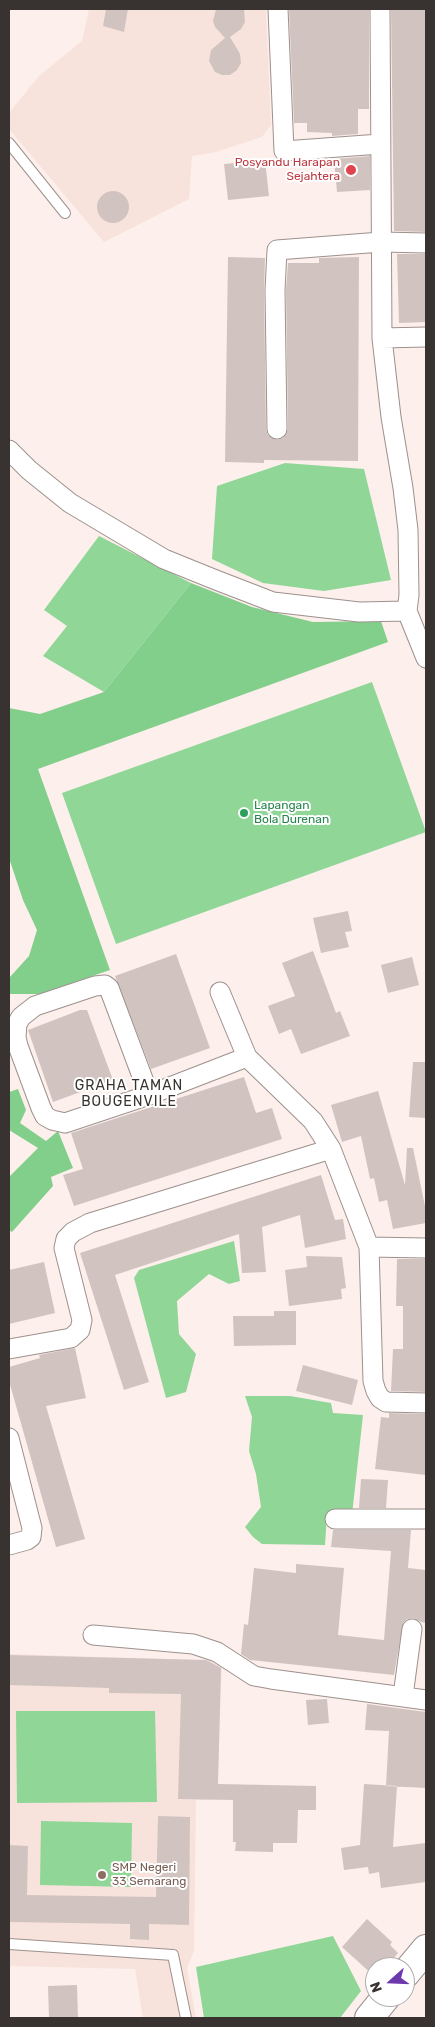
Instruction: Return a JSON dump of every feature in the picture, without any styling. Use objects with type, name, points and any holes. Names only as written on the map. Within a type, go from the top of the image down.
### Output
[{"type":"main road","points":[[415,1962],[426,1949]]},
{"type":"main road","points":[[369,2018],[378,2007]]},
{"type":"street","points":[[278,9],[284,151],[380,144]]},
{"type":"street","points":[[380,9],[382,338],[391,417],[408,530],[409,595],[407,611],[426,658]]},
{"type":"street","points":[[277,429],[275,290],[277,250],[381,242],[426,243]]},
{"type":"street","points":[[382,338],[426,337]]},
{"type":"street","points":[[9,450],[29,470],[70,503],[164,559],[273,602],[359,612],[407,611]]},
{"type":"street","points":[[149,1095],[109,988],[105,985],[95,986],[35,1006],[17,1024],[18,1046],[41,1108],[45,1116],[65,1123],[149,1095],[247,1057]]},
{"type":"street","points":[[220,992],[247,1057],[313,1121],[331,1149],[369,1247],[373,1381],[376,1391],[380,1398],[386,1402],[426,1402]]},
{"type":"street","points":[[9,1349],[71,1338],[80,1330],[82,1320],[64,1248],[66,1240],[73,1232],[90,1223],[331,1149]]},
{"type":"street","points":[[369,1247],[426,1248]]},
{"type":"street","points":[[9,1438],[32,1528],[30,1537],[27,1540],[9,1545]]},
{"type":"street","points":[[334,1519],[426,1519]]},
{"type":"street","points":[[403,1696],[412,1629]]},
{"type":"street","points":[[93,1635],[193,1644],[216,1652],[254,1676],[426,1700]]},
{"type":"lane","points":[[9,143],[65,213]]},
{"type":"lane","points":[[9,1944],[172,1955],[186,2018]]},
{"type":"shaded area","points":[[89,9],[266,9],[271,125],[262,137],[216,152],[192,156],[189,199],[104,242],[9,129],[9,113],[39,76],[82,41]]},
{"type":"shaded area","name":"SMP Negeri 33 Semarang","points":[[9,1654],[222,1661],[217,1800],[196,1800],[194,1951],[187,1968],[196,2018],[143,2018],[135,1969],[9,1966]]},
{"type":"green space","points":[[285,463],[364,469],[391,580],[324,591],[263,583],[212,559],[217,486]]},
{"type":"green space","points":[[99,536],[191,583],[104,692],[43,656],[67,626],[44,610]]},
{"type":"green space","points":[[191,583],[252,607],[313,622],[381,621],[388,642],[38,769],[110,970],[40,994],[9,994],[9,978],[29,956],[37,930],[23,900],[9,858],[9,708],[40,714],[104,692]]},
{"type":"green space","name":"Lapangan Bola Durenan","points":[[372,682],[426,832],[116,944],[62,793]]},
{"type":"green space","points":[[18,1089],[26,1110],[20,1123],[46,1141],[58,1131],[73,1168],[51,1177],[53,1186],[12,1232],[9,1230],[9,1177],[38,1148],[9,1130],[9,1092]]},
{"type":"green space","points":[[234,1241],[240,1281],[229,1284],[209,1274],[177,1301],[179,1334],[196,1354],[186,1392],[166,1398],[134,1278],[139,1270]]},
{"type":"green space","points":[[245,1396],[290,1396],[331,1403],[333,1413],[363,1415],[352,1515],[327,1515],[325,1545],[262,1544],[245,1527],[261,1507],[256,1474],[249,1451],[252,1417]]},
{"type":"green space","points":[[16,1711],[155,1711],[157,1802],[17,1803]]},
{"type":"green space","points":[[41,1821],[132,1823],[131,1887],[40,1885]]},
{"type":"green space","points":[[333,1936],[361,1991],[340,2018],[204,2018],[196,1967]]},
{"type":"building","points":[[106,9],[128,9],[124,32],[103,26]]},
{"type":"building","points":[[216,9],[244,9],[245,22],[241,29],[230,37],[240,54],[241,63],[237,70],[230,75],[222,75],[215,72],[209,61],[211,50],[225,38],[215,27],[213,21]]},
{"type":"building","points":[[289,9],[369,9],[369,109],[358,109],[358,134],[332,136],[332,133],[307,132],[307,123],[294,123]]},
{"type":"building","points":[[391,9],[426,9],[426,232],[394,231]]},
{"type":"building","points":[[370,156],[370,190],[337,192],[334,159]]},
{"type":"building","points":[[265,160],[269,196],[228,200],[224,164]]},
{"type":"building","points":[[113,191],[119,192],[124,196],[128,201],[128,213],[124,218],[119,222],[113,223],[107,222],[102,218],[98,213],[97,207],[98,201],[102,196],[107,192]]},
{"type":"building","points":[[397,254],[426,254],[426,322],[399,323]]},
{"type":"building","points":[[228,257],[265,258],[266,429],[268,435],[277,440],[283,438],[288,429],[286,290],[288,263],[319,263],[319,258],[359,257],[358,461],[264,460],[264,463],[225,462]]},
{"type":"building","points":[[348,911],[352,931],[345,932],[349,947],[321,953],[313,918]]},
{"type":"building","points":[[313,951],[336,1013],[340,1011],[350,1036],[301,1054],[291,1029],[279,1034],[268,1006],[295,996],[282,963]]},
{"type":"building","points":[[176,954],[210,1048],[151,1069],[115,976]]},
{"type":"building","points":[[412,957],[419,985],[388,993],[381,965]]},
{"type":"building","points":[[80,1010],[87,1010],[113,1080],[53,1102],[28,1030]]},
{"type":"building","points":[[413,1062],[426,1062],[426,1118],[409,1117]]},
{"type":"building","points":[[244,1077],[256,1113],[272,1108],[282,1139],[74,1206],[63,1175],[83,1169],[71,1133]]},
{"type":"building","points":[[378,1091],[405,1185],[407,1148],[413,1148],[426,1211],[426,1223],[393,1229],[387,1200],[379,1202],[374,1178],[370,1179],[361,1136],[342,1142],[331,1105]]},
{"type":"building","points":[[321,1175],[335,1220],[343,1219],[346,1239],[305,1248],[300,1215],[262,1227],[266,1272],[242,1273],[239,1234],[115,1275],[149,1382],[124,1390],[80,1253]]},
{"type":"building","points":[[306,1256],[342,1257],[346,1288],[341,1289],[342,1299],[289,1306],[285,1270],[307,1267]]},
{"type":"building","points":[[397,1259],[426,1259],[426,1392],[391,1391],[393,1349],[403,1349],[403,1306],[396,1306]]},
{"type":"building","points":[[44,1262],[55,1313],[9,1324],[9,1270]]},
{"type":"building","points":[[274,1311],[296,1311],[296,1345],[234,1346],[233,1316],[274,1316]]},
{"type":"building","points":[[75,1348],[86,1398],[46,1406],[85,1539],[56,1547],[9,1381],[9,1367],[40,1358],[39,1355]]},
{"type":"building","points":[[303,1365],[358,1380],[352,1405],[296,1391]]},
{"type":"building","points":[[389,1413],[426,1414],[426,1475],[375,1469],[381,1417],[389,1418]]},
{"type":"building","points":[[361,1479],[388,1480],[386,1508],[359,1508]]},
{"type":"building","points":[[333,1530],[411,1530],[408,1568],[426,1570],[426,1623],[413,1618],[407,1619],[403,1623],[394,1675],[250,1660],[241,1654],[244,1624],[248,1625],[254,1568],[296,1573],[296,1564],[344,1568],[338,1635],[384,1640],[391,1551],[331,1547]]},
{"type":"building","points":[[9,1655],[206,1660],[221,1668],[218,1784],[316,1786],[316,1810],[298,1810],[297,1843],[273,1843],[273,1852],[235,1851],[236,1842],[233,1842],[233,1800],[178,1799],[181,1694],[109,1693],[109,1688],[9,1685]]},
{"type":"building","points":[[327,1699],[329,1723],[308,1725],[306,1700]]},
{"type":"building","points":[[367,1704],[426,1712],[426,1788],[386,1786],[389,1731],[365,1730]]},
{"type":"building","points":[[364,1784],[397,1786],[393,1847],[426,1843],[426,1882],[381,1888],[379,1872],[369,1874],[368,1867],[344,1870],[341,1848],[360,1845]]},
{"type":"building","points":[[158,1816],[190,1817],[189,1925],[149,1924],[149,1940],[130,1939],[130,1924],[9,1922],[9,1845],[28,1846],[27,1895],[156,1897]]},
{"type":"building","points":[[367,1919],[392,1942],[390,1945],[398,1953],[395,1957],[365,1957],[365,1968],[342,1947]]},
{"type":"building","points":[[77,1985],[78,2018],[49,2018],[48,1986]]},
{"type":"place","name":"Posyandu Harapan Sejahtera","points":[[351,170]]},
{"type":"place","name":"Lapangan Bola Durenan","points":[[244,813]]},
{"type":"place","name":"SMP Negeri 33 Semarang","points":[[102,1875]]},
{"type":"district","name":"GRAHA TAMAN BOUGENVILE","points":[[129,1094]]}]
